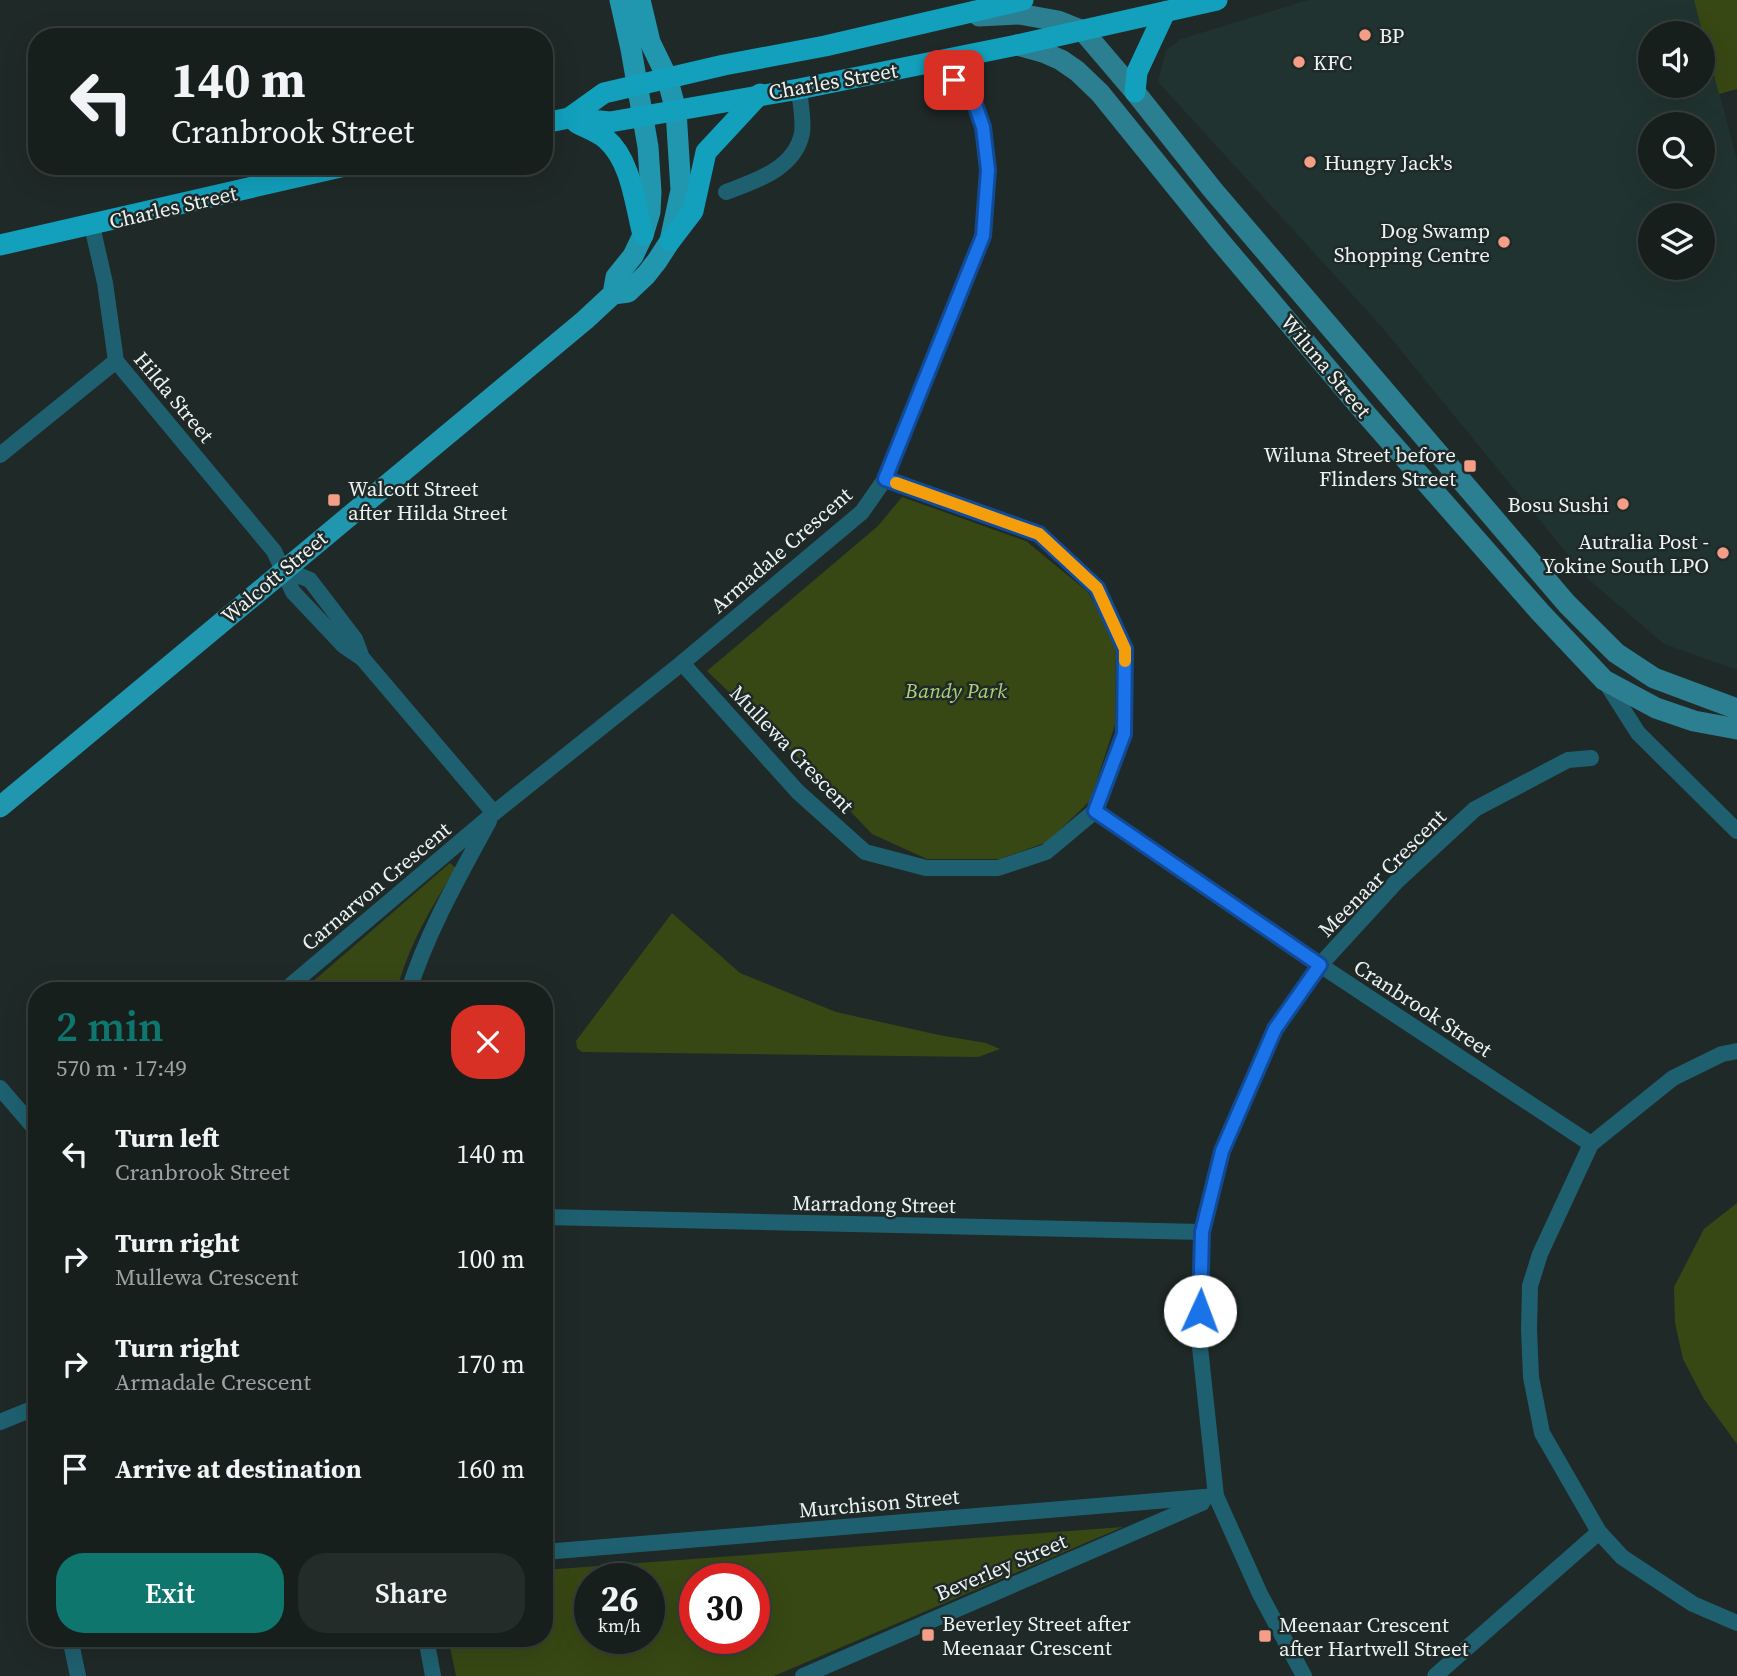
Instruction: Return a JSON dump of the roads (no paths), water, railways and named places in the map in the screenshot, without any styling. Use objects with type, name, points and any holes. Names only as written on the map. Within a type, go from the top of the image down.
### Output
[{"type":"highway","name":"Charles Street","points":[[569,118],[604,93],[1023,0]]},
{"type":"highway","name":"Charles Street","points":[[553,121],[569,118],[610,122],[799,89],[1083,31],[1217,0]]},
{"type":"highway","points":[[1135,92],[1137,72],[1165,12]]},
{"type":"highway","points":[[670,241],[693,211],[706,152],[760,94]]},
{"type":"highway","points":[[569,118],[605,138],[616,150],[624,165],[643,235]]},
{"type":"highway","name":"Charles Street","points":[[0,245],[307,175]]},
{"type":"main road","name":"Walcott Street","points":[[613,294],[616,277],[632,256],[643,235],[650,212],[651,192],[643,116],[620,0]]},
{"type":"main road","name":"Walcott Street","points":[[0,807],[613,294],[628,292],[646,275],[670,241],[681,190],[676,111],[667,77],[650,42],[640,0]]},
{"type":"main road","points":[[949,17],[1019,14],[1058,21],[1083,31]]},
{"type":"main road","name":"Wiluna Street","points":[[1083,31],[1212,189],[1567,604],[1616,653],[1654,678],[1737,709]]},
{"type":"main road","name":"Wiluna Street","points":[[1017,45],[1061,60],[1088,80],[1266,295],[1540,612],[1604,680]]},
{"type":"main road","points":[[1266,295],[1287,276]]},
{"type":"main road","points":[[1604,680],[1656,708],[1694,721],[1737,729]]},
{"type":"street","name":"Armadale Crescent","points":[[412,982],[422,951],[440,913],[494,813],[682,663],[862,512],[885,479],[983,236],[988,170],[983,127],[972,96],[954,80],[925,64]]},
{"type":"street","points":[[726,192],[765,178],[792,156],[802,133],[799,89]]},
{"type":"street","name":"Hilda Street","points":[[92,226],[105,283],[116,360],[274,551],[283,569]]},
{"type":"street","points":[[0,455],[116,360]]},
{"type":"street","name":"Mullewa Crescent","points":[[682,663],[798,792],[865,852],[926,868],[998,868],[1046,852],[1095,811],[1124,734],[1125,649],[1097,588],[1039,534],[885,479]]},
{"type":"street","points":[[283,569],[310,580],[355,639],[363,659],[494,813]]},
{"type":"street","name":"Wiluna Street","points":[[1604,680],[1638,733],[1737,831]]},
{"type":"street","name":"Meenaar Crescent","points":[[1304,1676],[1260,1594],[1216,1496],[1199,1338],[1202,1232],[1222,1151],[1275,1029],[1320,965],[1397,881],[1475,810],[1568,760],[1591,758]]},
{"type":"street","name":"Cranbrook Street","points":[[1095,811],[1320,965],[1591,1144]]},
{"type":"street","name":"Carnarvon Crescent","points":[[294,982],[494,813]]},
{"type":"street","points":[[1737,1051],[1722,1054],[1673,1078],[1591,1144],[1540,1254],[1530,1286],[1529,1329],[1531,1377],[1542,1433],[1599,1532],[1622,1557],[1693,1604],[1737,1623]]},
{"type":"street","points":[[0,1088],[28,1121]]},
{"type":"street","name":"Marradong Street","points":[[553,1217],[1202,1232]]},
{"type":"street","points":[[0,1422],[28,1410]]},
{"type":"street","name":"Murchison Street","points":[[553,1551],[1216,1496]]},
{"type":"street","name":"Beverley Street","points":[[803,1676],[1216,1496]]},
{"type":"street","points":[[1435,1676],[1599,1532]]},
{"type":"street","points":[[73,1647],[78,1676]]},
{"type":"street","points":[[428,1647],[433,1676]]},
{"type":"place","name":"BP","points":[[1365,35]]},
{"type":"place","name":"KFC","points":[[1299,62]]},
{"type":"place","name":"Hungry Jack's","points":[[1310,162]]},
{"type":"place","name":"Dog Swamp Shopping Centre","points":[[1504,242]]},
{"type":"place","name":"Wiluna Street before Flinders Street","points":[[1470,466]]},
{"type":"place","name":"Walcott Street after Hilda Street","points":[[334,500]]},
{"type":"place","name":"Bosu Sushi","points":[[1623,504]]},
{"type":"place","name":"Autralia Post - Yokine South LPO","points":[[1723,553]]},
{"type":"place","name":"Beverley Street after Meenaar Crescent","points":[[928,1635]]},
{"type":"place","name":"Meenaar Crescent after Hartwell Street","points":[[1265,1636]]},
{"type":"park label","name":"Bandy Park","points":[[956,690]]}]
